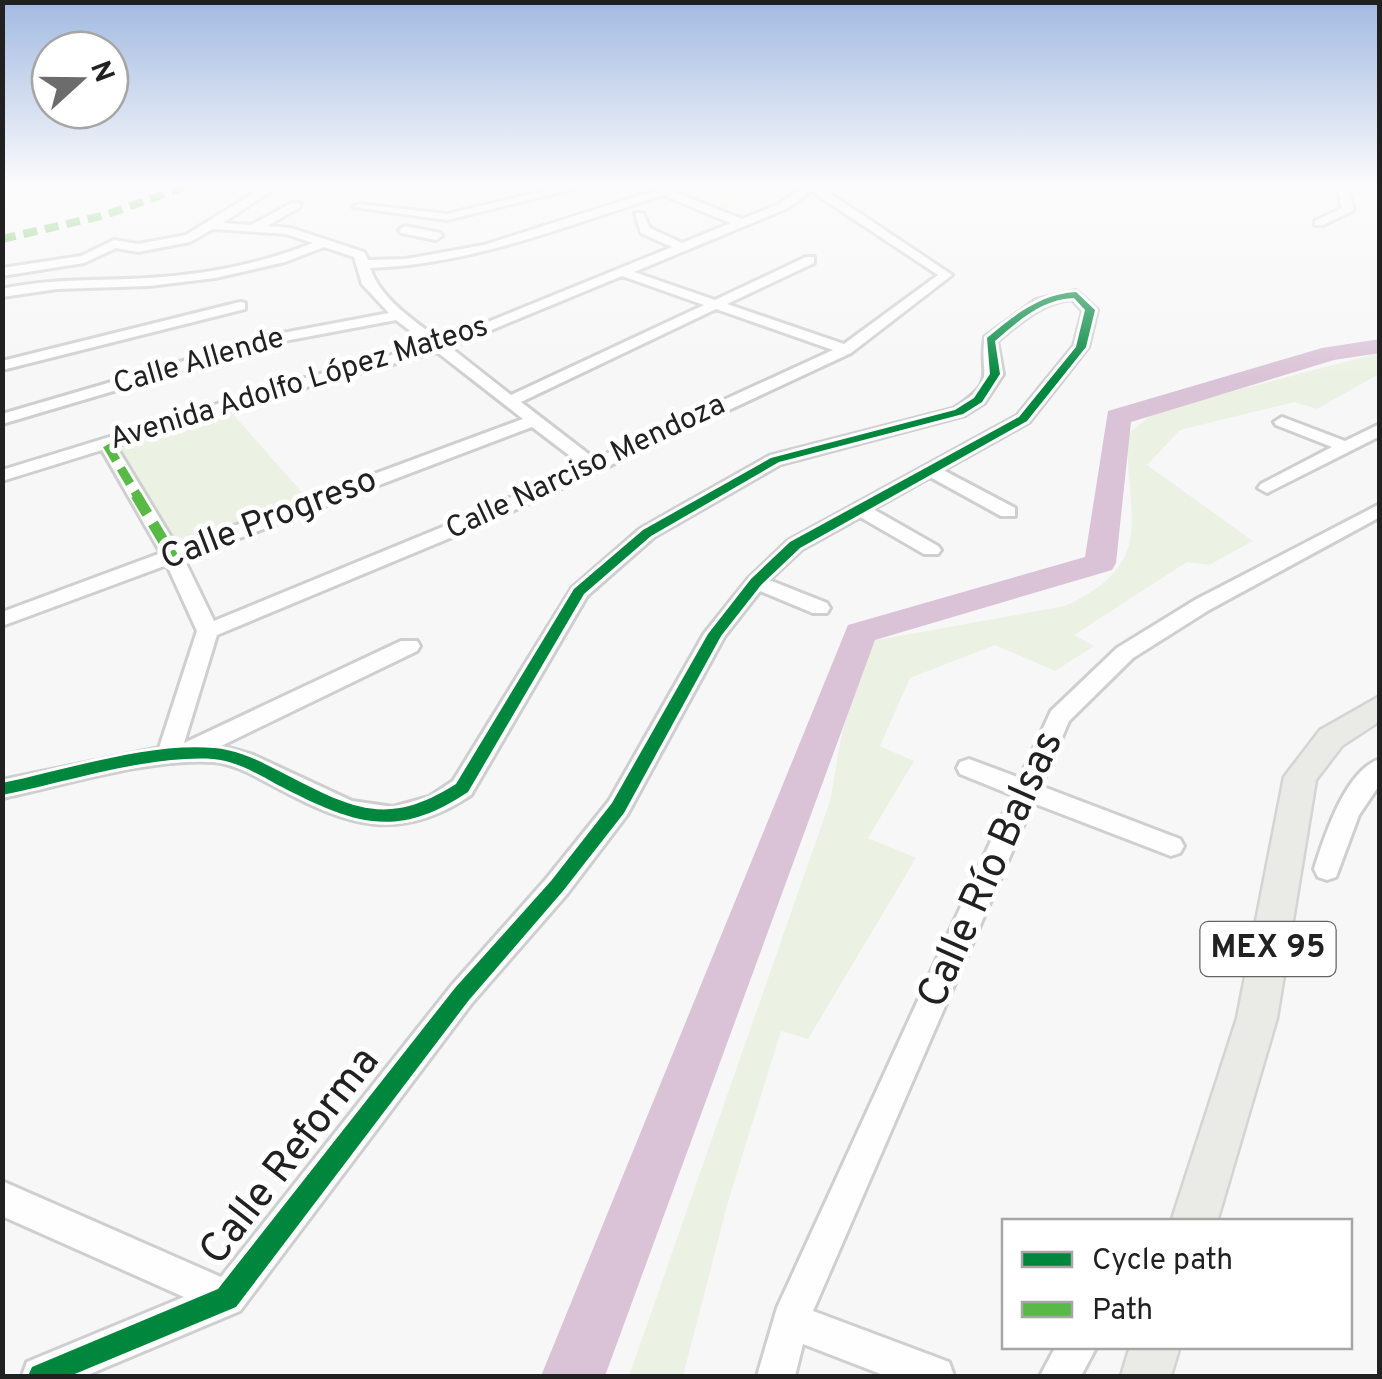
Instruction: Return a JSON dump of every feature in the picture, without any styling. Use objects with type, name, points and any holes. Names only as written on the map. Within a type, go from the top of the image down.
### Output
[{"type":"main road","name":"MEX 95","points":[[1195,1219],[1257,1018],[1300,777],[1331,738],[1380,706]]},
{"type":"main road","points":[[1146,1376],[1154,1349]]},
{"type":"street","points":[[2,272],[84,259],[101,250]]},
{"type":"street","points":[[2,292],[69,281],[153,282],[287,260],[308,250]]},
{"type":"street","points":[[342,250],[360,256],[369,284],[399,315],[513,400],[592,466]]},
{"type":"street","points":[[365,264],[392,265],[467,250]]},
{"type":"street","name":"Avenida Adolfo López Mateos","points":[[2,476],[285,388],[438,347],[673,250]]},
{"type":"street","name":"Calle Narciso Mendoza","points":[[208,631],[486,516],[846,350],[946,275],[909,250]]},
{"type":"street","points":[[513,400],[810,260]]},
{"type":"street","points":[[622,272],[846,350]]},
{"type":"street","name":"Calle Reforma","points":[[41,1376],[227,1298],[462,994],[558,886],[618,808],[715,634],[756,582],[795,545],[1005,432],[1062,373],[1080,348],[1090,310],[1076,296],[1047,300],[990,340],[994,374],[978,400],[959,412],[775,460],[647,533],[580,592],[462,788],[439,806],[409,818],[377,818],[318,800],[238,757],[210,753],[173,756]]},
{"type":"street","points":[[2,366],[240,306]]},
{"type":"street","name":"Calle Allende","points":[[2,418],[277,338],[399,315]]},
{"type":"street","name":"Calle Progreso","points":[[3,616],[173,557],[535,420]]},
{"type":"street","points":[[1282,422],[1343,446]]},
{"type":"street","points":[[1266,488],[1380,429]]},
{"type":"street","points":[[108,444],[173,557],[208,631],[173,756]]},
{"type":"street","points":[[930,470],[1008,512]]},
{"type":"street","points":[[860,509],[931,550]]},
{"type":"street","name":"Calle Río Balsas","points":[[776,1376],[790,1321],[1059,717],[1125,653],[1202,604],[1380,509]]},
{"type":"street","points":[[756,582],[820,608]]},
{"type":"street","points":[[2,789],[173,756],[264,718],[409,646]]},
{"type":"street","points":[[968,768],[1171,846]]},
{"type":"street","points":[[1327,869],[1342,822],[1365,782],[1380,768]]},
{"type":"street","points":[[1174,1219],[1207,1180]]},
{"type":"street","points":[[2,1198],[227,1298]]},
{"type":"street","points":[[790,1321],[935,1376]]},
{"type":"street","points":[[1059,1376],[1076,1349]]},
{"type":"green space","points":[[1379,353],[1379,374],[1317,409],[1294,402],[1180,430],[1147,465],[1253,541],[1209,565],[1187,562],[1074,635],[1094,646],[1055,671],[995,645],[910,678],[880,746],[914,761],[868,838],[916,858],[808,1039],[781,1031],[728,1202],[683,1376],[629,1376],[830,801],[842,732],[871,641],[1065,606],[1095,589],[1115,572],[1131,534],[1128,434],[1151,415],[1172,407]]},
{"type":"green space","points":[[232,413],[307,498],[172,544],[109,450]]},
{"type":"waterway","points":[[573,1376],[860,633],[1100,563],[1118,417],[1331,353],[1380,346]]},
{"type":"marked path","points":[[107,445],[173,557]]},
{"type":"cycle path","points":[[2,789],[130,761],[207,753],[244,761],[326,802],[371,815],[415,813],[438,804],[462,788],[579,592],[647,533],[775,460],[959,412],[978,400],[995,374],[990,340],[1009,324],[1052,298],[1076,295],[1090,310],[1081,347],[1023,419],[795,545],[756,582],[715,634],[618,808],[557,886],[462,994],[227,1298],[41,1376]]}]
